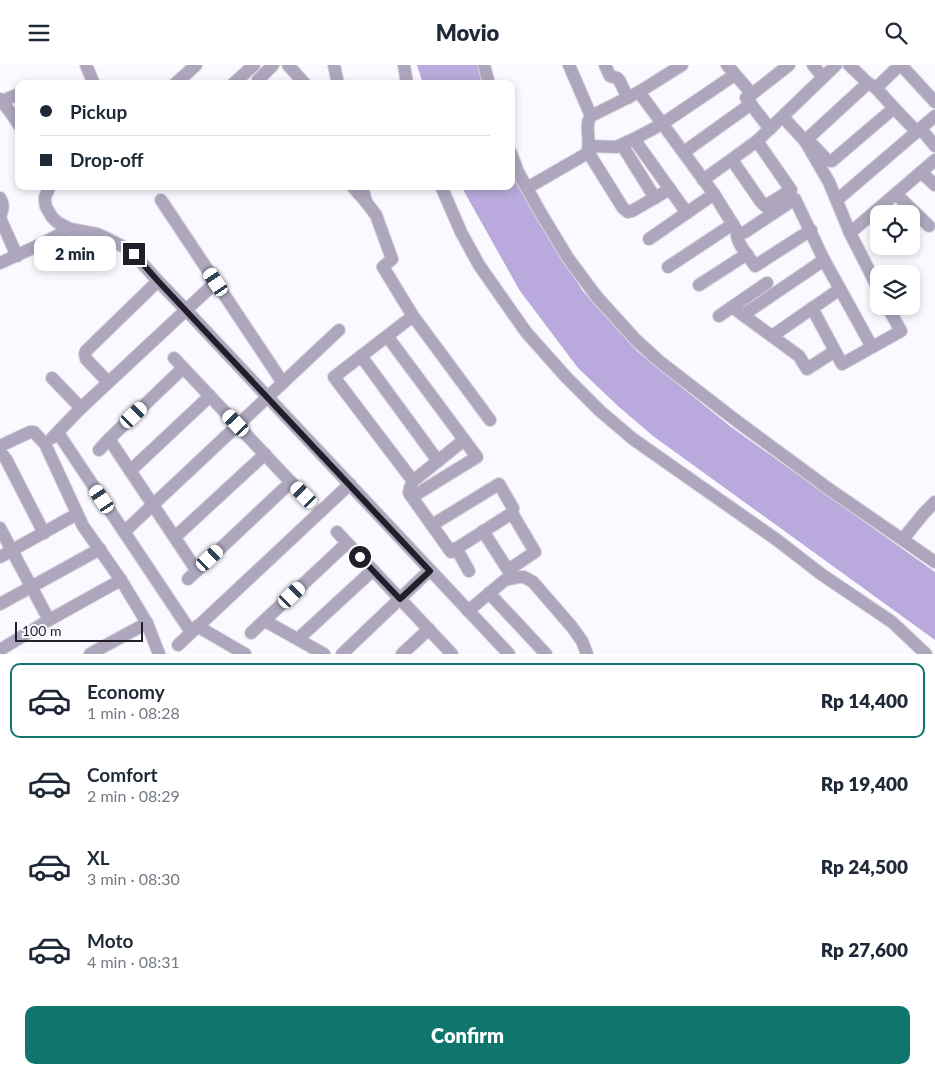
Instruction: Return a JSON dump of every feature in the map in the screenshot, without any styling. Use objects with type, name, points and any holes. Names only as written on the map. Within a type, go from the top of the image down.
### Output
[{"type":"street","points":[[86,65],[92,80]]},
{"type":"street","points":[[179,80],[196,65]]},
{"type":"street","points":[[237,80],[254,65]]},
{"type":"street","points":[[258,80],[273,65]]},
{"type":"street","points":[[288,65],[302,80]]},
{"type":"street","points":[[299,65],[303,80]]},
{"type":"street","points":[[334,65],[337,80]]},
{"type":"street","points":[[404,65],[407,80]]},
{"type":"street","points":[[484,65],[488,80]]},
{"type":"street","points":[[569,65],[591,116]]},
{"type":"street","points":[[604,65],[610,76],[617,78],[662,124],[684,152],[740,233],[793,195]]},
{"type":"street","points":[[527,188],[584,156],[588,149],[588,120],[591,116],[633,95],[682,65]]},
{"type":"street","points":[[720,65],[750,99]]},
{"type":"street","points":[[728,65],[770,129]]},
{"type":"street","points":[[684,152],[750,99],[774,69],[789,65]]},
{"type":"street","points":[[813,65],[823,77]]},
{"type":"street","points":[[703,180],[757,141],[836,65]]},
{"type":"street","points":[[850,65],[935,146]]},
{"type":"street","points":[[805,141],[872,85],[901,65],[935,102]]},
{"type":"street","points":[[588,149],[611,147],[628,142],[662,124],[730,78]]},
{"type":"street","points":[[15,95],[1,100],[15,119]]},
{"type":"street","points":[[805,141],[813,145],[827,159],[832,161],[894,108]]},
{"type":"street","points":[[783,117],[805,141],[829,182],[850,233],[870,272]]},
{"type":"street","points":[[837,200],[935,117]]},
{"type":"street","points":[[757,141],[793,195],[824,260],[872,347]]},
{"type":"street","points":[[628,142],[670,189],[687,213]]},
{"type":"street","points":[[628,142],[655,198]]},
{"type":"street","points":[[588,149],[628,212],[670,189]]},
{"type":"street","points":[[732,160],[761,202],[766,206],[793,195]]},
{"type":"street","points":[[886,205],[896,194],[935,160]]},
{"type":"street","points":[[515,164],[539,210],[568,258],[597,297],[636,341],[731,417],[829,489],[935,562]]},
{"type":"street","points":[[922,172],[935,185]]},
{"type":"street","points":[[48,190],[45,197],[46,207],[52,217],[70,229],[97,234],[124,246],[134,254],[509,654]]},
{"type":"street","points":[[356,190],[376,215],[392,259],[383,267],[413,316],[490,420]]},
{"type":"street","points":[[363,190],[366,202]]},
{"type":"street","points":[[443,190],[461,232],[479,265],[526,332],[566,377],[600,411],[634,439],[777,540],[821,574],[892,622],[926,654]]},
{"type":"street","points":[[649,239],[714,194]]},
{"type":"street","points":[[896,194],[929,226]]},
{"type":"street","points":[[0,198],[4,209],[0,218],[17,256]]},
{"type":"street","points":[[161,200],[283,383]]},
{"type":"street","points":[[850,233],[870,221]]},
{"type":"street","points":[[735,227],[738,242],[774,294]]},
{"type":"street","points":[[668,267],[735,227]]},
{"type":"street","points":[[0,263],[70,229]]},
{"type":"street","points":[[755,266],[811,230]]},
{"type":"street","points":[[699,285],[747,254]]},
{"type":"street","points":[[743,315],[824,260]]},
{"type":"street","points":[[108,382],[86,359],[86,351],[158,281]]},
{"type":"street","points":[[216,282],[108,382],[54,436],[194,629],[244,654]]},
{"type":"street","points":[[719,316],[767,283]]},
{"type":"street","points":[[772,336],[840,289]]},
{"type":"street","points":[[732,307],[799,356]]},
{"type":"street","points":[[812,308],[842,364],[900,331],[892,315]]},
{"type":"street","points":[[413,316],[334,377],[413,481]]},
{"type":"street","points":[[784,327],[807,369],[835,351]]},
{"type":"street","points":[[124,532],[339,330]]},
{"type":"street","points":[[387,336],[477,457],[412,497]]},
{"type":"street","points":[[361,356],[438,461]]},
{"type":"street","points":[[174,358],[304,495]]},
{"type":"street","points":[[99,450],[183,368]]},
{"type":"street","points":[[52,378],[81,408]]},
{"type":"street","points":[[130,471],[210,396]]},
{"type":"street","points":[[0,446],[30,432],[38,435],[45,444],[83,526],[121,580],[147,623],[159,654]]},
{"type":"street","points":[[109,439],[175,537],[193,575],[291,482]]},
{"type":"street","points":[[464,440],[413,481],[409,493],[451,552],[512,513]]},
{"type":"street","points":[[0,452],[6,459],[44,533]]},
{"type":"street","points":[[175,537],[265,454]]},
{"type":"street","points":[[432,525],[499,484],[513,508],[512,513],[535,552],[508,570],[483,531]]},
{"type":"street","points":[[178,645],[350,485]]},
{"type":"street","points":[[903,539],[935,502]]},
{"type":"street","points":[[0,557],[77,514]]},
{"type":"street","points":[[0,528],[49,620]]},
{"type":"street","points":[[337,532],[452,654]]},
{"type":"street","points":[[251,633],[347,543]]},
{"type":"street","points":[[0,605],[100,549]]},
{"type":"street","points":[[456,549],[469,571]]},
{"type":"street","points":[[298,639],[373,571]]},
{"type":"street","points":[[342,654],[430,571]]},
{"type":"street","points":[[468,611],[505,580],[519,577],[528,578],[578,634],[586,654]]},
{"type":"street","points":[[3,651],[49,620],[121,580]]},
{"type":"street","points":[[489,593],[546,654]]},
{"type":"street","points":[[265,621],[324,654]]},
{"type":"street","points":[[90,654],[147,623]]},
{"type":"street","points":[[402,654],[429,629]]},
{"type":"shaded area","points":[[417,65],[478,65],[482,80],[422,80]]},
{"type":"shaded area","points":[[515,177],[582,290],[637,351],[731,427],[935,572],[935,640],[653,436],[578,368],[520,291],[463,190],[515,190]]},
{"type":"route","points":[[134,254],[430,571],[400,599],[360,557]]}]
